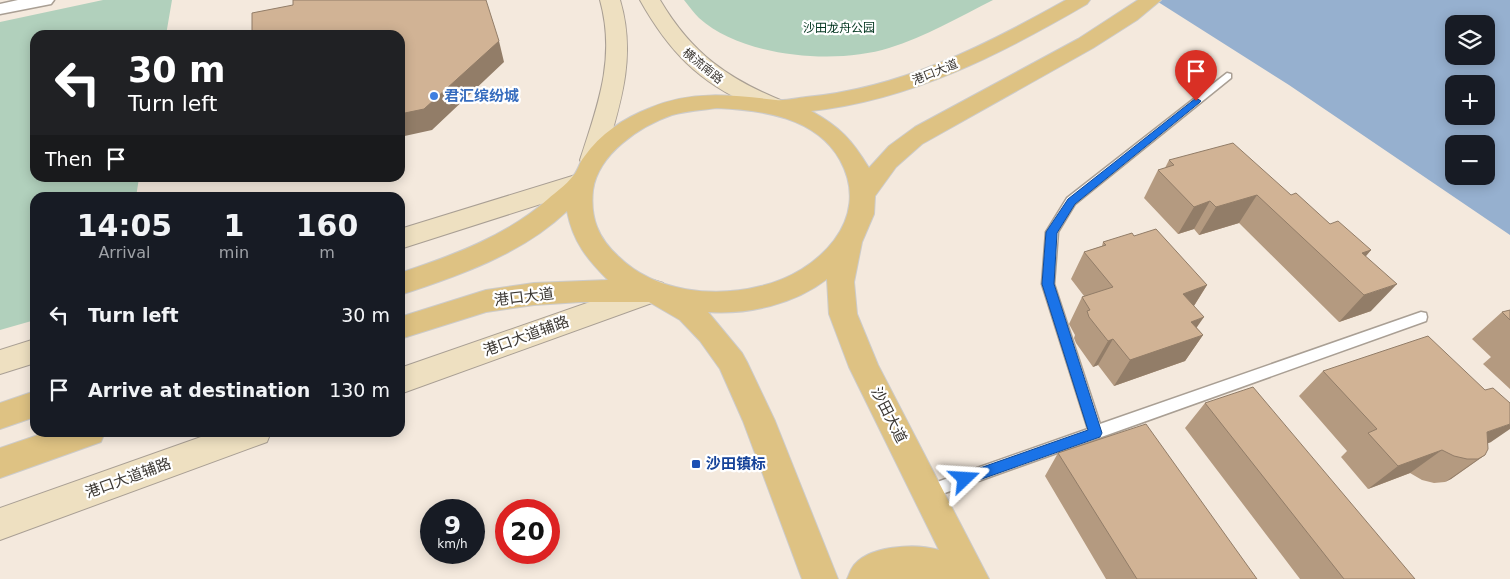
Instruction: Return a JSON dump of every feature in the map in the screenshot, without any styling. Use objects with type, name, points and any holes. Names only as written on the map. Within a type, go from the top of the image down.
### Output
[{"type":"main road","points":[[610,0],[619,40],[619,54],[603,125],[587,171],[578,207],[584,232],[598,256],[622,276],[690,312],[710,333],[732,362],[759,421],[820,579]]},
{"type":"main road","name":"横流南路","points":[[650,0],[666,29],[678,45],[698,63],[720,81],[744,95],[777,107]]},
{"type":"main road","name":"港口大道","points":[[777,107],[829,103],[883,91],[932,74],[1040,23],[1080,0]]},
{"type":"main road","points":[[864,194],[879,171],[897,151],[1074,50],[1128,17],[1151,0]]},
{"type":"main road","points":[[405,282],[471,258],[508,239],[542,218],[587,171],[610,141],[632,124],[658,112],[687,104],[717,101],[748,102],[777,107],[804,117],[820,127],[846,149],[859,170],[864,194],[862,218],[850,243],[830,265],[808,279],[766,296],[718,302],[689,300],[653,291]]},
{"type":"main road","points":[[405,236],[587,171]]},
{"type":"main road","name":"沙田大道","points":[[850,243],[840,282],[843,314],[864,367],[971,579]]},
{"type":"main road","name":"港口大道","points":[[405,326],[486,302],[534,294],[621,290],[653,291]]},
{"type":"main road","name":"港口大道辅路","points":[[405,379],[653,291]]},
{"type":"main road","points":[[0,362],[30,353]]},
{"type":"main road","points":[[0,416],[30,406]]},
{"type":"main road","points":[[0,463],[77,437]]},
{"type":"main road","name":"港口大道辅路","points":[[0,524],[242,437]]},
{"type":"main road","points":[[865,579],[885,566],[911,562],[940,568],[957,579]]},
{"type":"street","points":[[0,9],[45,0]]},
{"type":"lane","points":[[1096,433],[1048,284],[1052,232],[1071,201],[1227,76]]},
{"type":"lane","points":[[928,492],[1421,317]]},
{"type":"lane","points":[[1130,421],[1141,437]]},
{"type":"green space","points":[[103,0],[172,0],[167,30],[30,30],[30,182],[138,182],[137,192],[30,192],[30,321],[0,330],[0,22]]},
{"type":"green space","name":"沙田龙舟公园","points":[[684,0],[993,0],[929,32],[889,48],[843,56],[816,56],[790,54],[739,42],[717,31],[699,18]]},
{"type":"water","points":[[1155,0],[1510,0],[1510,235],[1289,85]]},
{"type":"building","name":"君汇缤纷城","points":[[293,0],[486,0],[499,41],[424,109],[405,113],[405,30],[252,30],[252,13],[293,5]]},
{"type":"building","points":[[1233,143],[1291,195],[1296,193],[1330,224],[1338,221],[1371,250],[1362,253],[1397,284],[1364,295],[1257,195],[1216,207],[1210,201],[1194,207],[1158,170],[1174,165],[1169,160]]},
{"type":"building","points":[[1156,229],[1207,285],[1183,294],[1204,317],[1191,322],[1203,335],[1130,360],[1113,339],[1108,341],[1089,317],[1087,311],[1090,310],[1082,297],[1113,287],[1084,252],[1106,245],[1103,242],[1132,233],[1134,236]]},
{"type":"building","points":[[1510,310],[1510,320],[1502,312]]},
{"type":"building","points":[[1428,336],[1485,390],[1493,388],[1510,403],[1510,424],[1487,432],[1488,449],[1485,455],[1478,459],[1454,456],[1442,450],[1398,466],[1368,433],[1377,429],[1323,371]]},
{"type":"building","points":[[1253,387],[1415,579],[1344,579],[1205,403]]},
{"type":"building","points":[[1146,424],[1257,579],[1137,579],[1058,453]]},
{"type":"place","name":"君汇缤纷城","points":[[434,96]]},
{"type":"place","name":"沙田镇标","points":[[696,464]]},
{"type":"route","points":[[965,479],[1096,433],[1048,284],[1052,232],[1071,201],[1196,101]]}]
